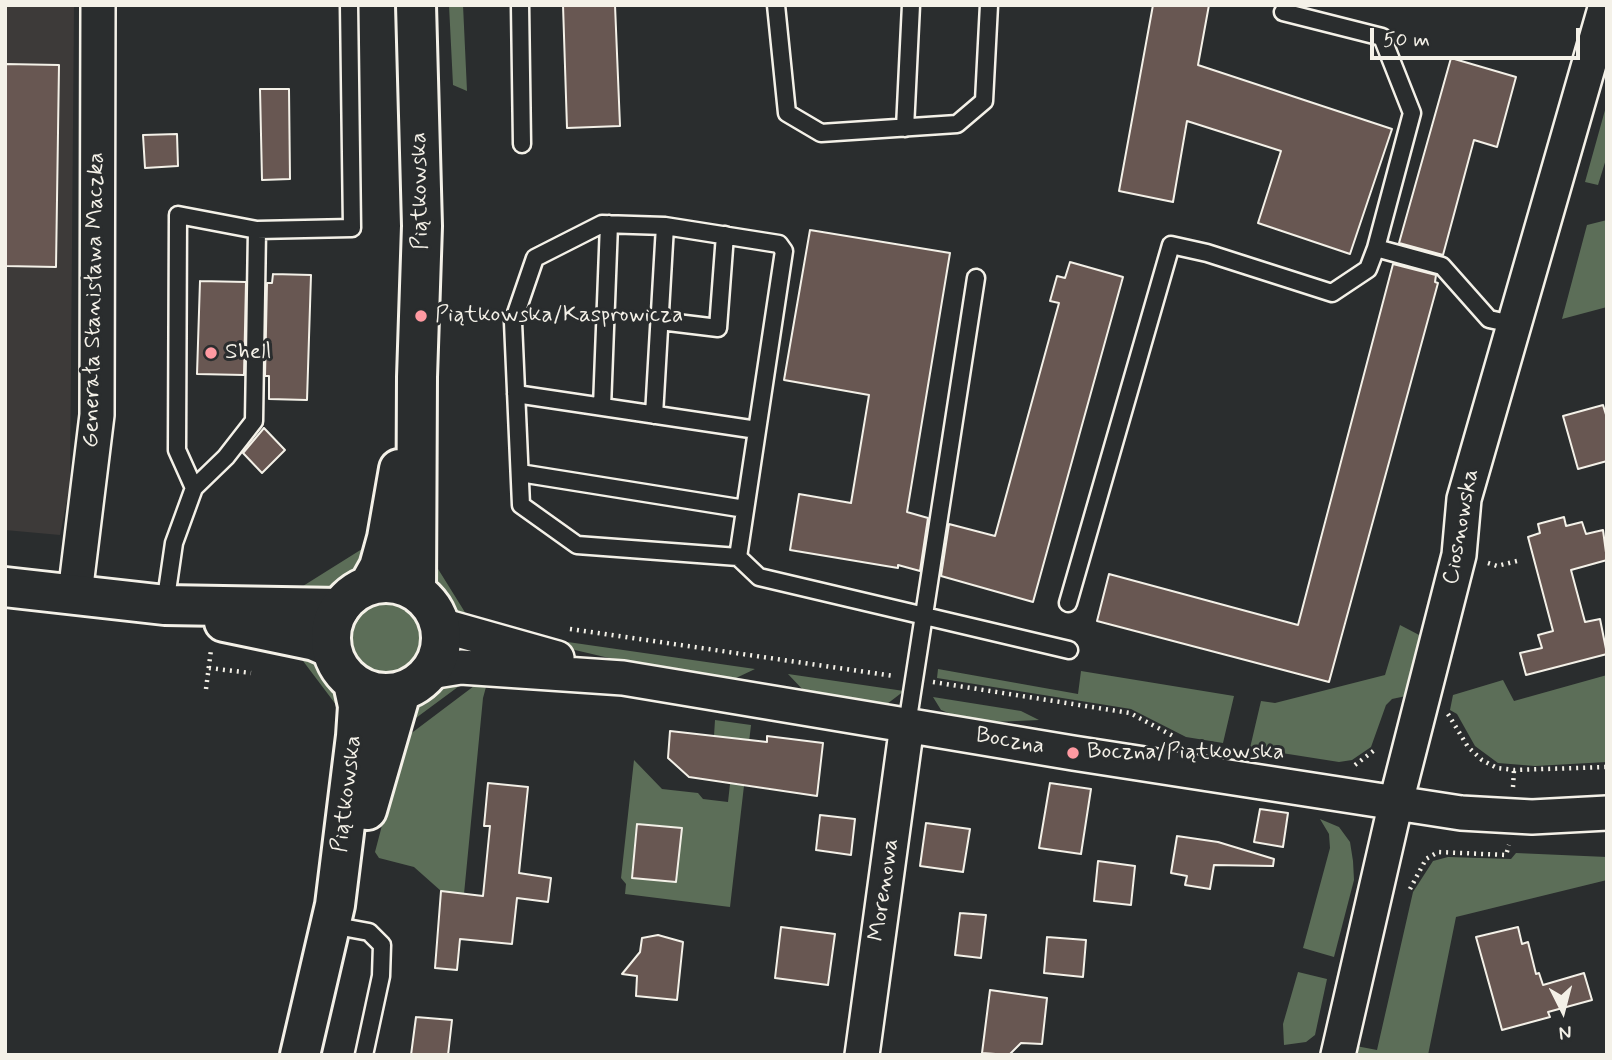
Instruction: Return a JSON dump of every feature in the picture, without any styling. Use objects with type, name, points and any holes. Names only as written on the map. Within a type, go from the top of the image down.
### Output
[{"type":"main road","name":"Piątkowska","points":[[416,5],[422,226],[417,377],[416,592]]},
{"type":"main road","name":"Piątkowska","points":[[369,585],[379,567],[387,538],[417,377]]},
{"type":"main road","points":[[369,585],[402,585],[416,592],[427,601],[440,625],[442,641],[416,682],[385,694],[368,691],[354,683],[343,674],[331,648],[332,627],[340,608],[352,594],[369,585]]},
{"type":"main road","points":[[5,587],[165,605],[340,608]]},
{"type":"main road","points":[[165,605],[219,621],[315,640],[331,648]]},
{"type":"main road","name":"Piątkowska","points":[[300,1055],[333,915],[416,682]]},
{"type":"main road","name":"Piątkowska","points":[[333,915],[356,736],[358,706],[354,683]]},
{"type":"street","name":"Generała Stanisława Maczka","points":[[75,594],[97,415],[98,5]]},
{"type":"street","name":"Ciosnowska","points":[[1338,1055],[1396,802],[1459,555],[1464,499],[1512,324],[1606,8]]},
{"type":"street","name":"Boczna","points":[[440,625],[623,678]]},
{"type":"street","name":"Boczna","points":[[416,682],[461,667],[623,678],[907,725],[1498,816],[1562,817],[1607,813]]},
{"type":"street","name":"Morenowa","points":[[862,1055],[907,725]]},
{"type":"lane","points":[[194,488],[177,450],[178,215],[257,230],[352,228],[349,5]]},
{"type":"lane","points":[[520,5],[522,144]]},
{"type":"lane","points":[[776,5],[787,113],[821,133],[957,124],[984,102],[989,5]]},
{"type":"lane","points":[[905,128],[911,5]]},
{"type":"lane","points":[[1068,603],[1171,245],[1207,253],[1332,293],[1368,270],[1412,113],[1382,37],[1283,12]]},
{"type":"lane","points":[[738,557],[785,251],[779,244],[665,226],[602,224],[535,258],[513,322],[521,505],[577,545],[738,557],[760,577],[1069,650]]},
{"type":"lane","points":[[602,407],[608,224]]},
{"type":"lane","points":[[654,415],[665,226]]},
{"type":"lane","points":[[165,605],[174,543],[194,488],[226,457],[254,421],[257,230]]},
{"type":"lane","points":[[660,321],[718,328],[725,235]]},
{"type":"lane","points":[[1376,248],[1442,266],[1489,319],[1512,324]]},
{"type":"lane","points":[[907,725],[976,278]]},
{"type":"lane","points":[[516,394],[757,430]]},
{"type":"lane","points":[[520,473],[745,509]]},
{"type":"lane","points":[[333,915],[369,932],[382,945],[381,976],[363,1055]]},
{"type":"path","points":[[557,628],[897,677]]},
{"type":"path","points":[[206,689],[211,646]]},
{"type":"path","points":[[209,668],[251,673]]},
{"type":"path","points":[[925,681],[1130,713],[1185,742]]},
{"type":"path","points":[[1437,710],[1446,711],[1456,723],[1468,747],[1482,760],[1497,768],[1541,770],[1607,767]]},
{"type":"path","points":[[1346,768],[1360,763],[1374,752],[1378,744]]},
{"type":"path","points":[[1408,894],[1415,874],[1426,859],[1438,852],[1506,855],[1510,848],[1509,835]]},
{"type":"shaded area","points":[[5,5],[74,5],[70,485],[60,535],[5,530]]},
{"type":"green space","points":[[449,5],[463,5],[467,91],[453,85]]},
{"type":"green space","points":[[1607,103],[1607,156],[1598,185],[1585,182]]},
{"type":"green space","points":[[1607,220],[1607,307],[1562,319],[1587,225]]},
{"type":"green space","points":[[370,544],[358,576],[325,596],[300,599],[303,586]]},
{"type":"green space","points":[[425,548],[476,630],[454,617],[434,589]]},
{"type":"green space","points":[[386,604],[411,614],[421,639],[411,664],[386,674],[361,664],[351,639],[361,614]]},
{"type":"green space","points":[[1400,625],[1423,637],[1406,696],[1392,699],[1386,705],[1371,747],[1352,760],[1339,762],[1250,748],[1261,701],[1275,703],[1385,675]]},
{"type":"green space","points":[[540,638],[755,669],[734,679],[622,661],[562,647]]},
{"type":"green space","points":[[291,645],[318,659],[341,690],[349,722]]},
{"type":"green space","points":[[938,669],[1078,694],[1081,671],[1234,696],[1223,743],[1186,737],[1131,709],[937,678]]},
{"type":"green space","points":[[788,674],[904,691],[887,704],[805,692]]},
{"type":"green space","points":[[1607,675],[1607,762],[1535,766],[1498,763],[1475,746],[1457,714],[1450,710],[1453,695],[1503,680],[1514,701]]},
{"type":"green space","points":[[470,678],[397,732],[417,699],[438,685]]},
{"type":"green space","points":[[474,686],[486,687],[464,894],[441,891],[414,867],[379,858],[375,852],[405,738]]},
{"type":"green space","points":[[933,697],[1021,711],[1039,720],[994,722],[961,718],[941,710]]},
{"type":"green space","points":[[715,720],[751,725],[730,907],[625,894],[626,884],[621,878],[634,760],[662,789],[698,793],[703,799],[728,802],[735,739],[714,736]]},
{"type":"green space","points":[[1320,819],[1339,827],[1350,842],[1353,861],[1354,880],[1334,957],[1303,948],[1330,848],[1329,834]]},
{"type":"green space","points":[[1516,853],[1607,857],[1607,880],[1456,917],[1428,1055],[1354,1055],[1356,1046],[1377,1050],[1413,892],[1433,861],[1448,857],[1511,859]]},
{"type":"green space","points":[[1298,972],[1327,979],[1315,1035],[1306,1042],[1284,1045],[1283,1024]]},
{"type":"building","points":[[563,5],[615,5],[620,126],[567,128]]},
{"type":"building","points":[[1153,5],[1209,5],[1198,65],[1392,129],[1350,254],[1258,223],[1281,151],[1187,121],[1173,202],[1119,191]]},
{"type":"building","points":[[1451,58],[1516,77],[1497,147],[1474,140],[1443,255],[1399,243]]},
{"type":"building","points":[[5,64],[59,65],[56,267],[5,266]]},
{"type":"building","points":[[260,89],[289,89],[290,179],[262,180]]},
{"type":"building","points":[[177,134],[178,166],[145,168],[143,135]]},
{"type":"building","points":[[810,230],[950,253],[907,512],[928,518],[920,571],[898,565],[898,568],[790,550],[799,494],[851,503],[869,395],[784,380]]},
{"type":"building","points":[[1070,262],[1123,277],[1033,602],[941,576],[949,524],[995,536],[1059,303],[1050,301],[1057,276],[1065,278]]},
{"type":"building","points":[[1393,264],[1436,275],[1435,282],[1438,283],[1329,682],[1097,621],[1109,574],[1298,625]]},
{"type":"building","points":[[273,274],[311,275],[307,400],[269,399],[269,376],[265,376],[267,283],[272,283]]},
{"type":"building","points":[[200,281],[246,282],[244,375],[197,374]]},
{"type":"building","points":[[1603,405],[1607,418],[1607,461],[1578,469],[1563,416]]},
{"type":"building","points":[[264,428],[285,450],[262,473],[243,453]]},
{"type":"building","points":[[1564,517],[1566,526],[1582,522],[1586,534],[1603,530],[1607,560],[1571,570],[1585,622],[1600,619],[1607,654],[1526,675],[1520,653],[1542,648],[1538,635],[1553,631],[1528,537],[1540,533],[1538,524]]},
{"type":"building","points":[[670,731],[767,742],[767,736],[823,743],[817,796],[689,777],[668,758]]},
{"type":"building","points":[[488,783],[528,787],[519,873],[551,878],[548,902],[517,898],[512,944],[460,939],[457,970],[435,968],[441,891],[483,896],[490,826],[484,826]]},
{"type":"building","points":[[1050,783],[1091,789],[1081,854],[1039,848]]},
{"type":"building","points":[[1260,809],[1288,813],[1283,847],[1254,842]]},
{"type":"building","points":[[820,815],[855,819],[851,855],[816,850]]},
{"type":"building","points":[[926,823],[970,829],[963,872],[920,866]]},
{"type":"building","points":[[637,824],[682,828],[676,882],[632,878]]},
{"type":"building","points":[[1177,836],[1218,842],[1274,859],[1273,866],[1214,865],[1210,889],[1185,885],[1187,876],[1171,873]]},
{"type":"building","points":[[1098,861],[1135,866],[1131,905],[1094,901]]},
{"type":"building","points":[[960,913],[986,915],[981,958],[955,955]]},
{"type":"building","points":[[781,927],[835,934],[828,985],[775,978]]},
{"type":"building","points":[[1518,927],[1522,944],[1528,942],[1536,974],[1539,973],[1543,985],[1584,973],[1592,1000],[1548,1012],[1550,1017],[1502,1030],[1476,937]]},
{"type":"building","points":[[658,935],[683,942],[677,1000],[636,996],[637,976],[622,974],[640,952],[642,938]]},
{"type":"building","points":[[1047,937],[1086,940],[1083,977],[1044,973]]},
{"type":"building","points":[[990,990],[1047,998],[1042,1044],[1021,1043],[1009,1055],[982,1053]]},
{"type":"building","points":[[416,1017],[452,1020],[448,1055],[411,1055]]},
{"type":"place","name":"Piątkowska/Kasprowicza","points":[[421,316]]},
{"type":"place","name":"Shell","points":[[211,353]]},
{"type":"place","name":"Boczna/Piątkowska","points":[[1073,753]]}]
